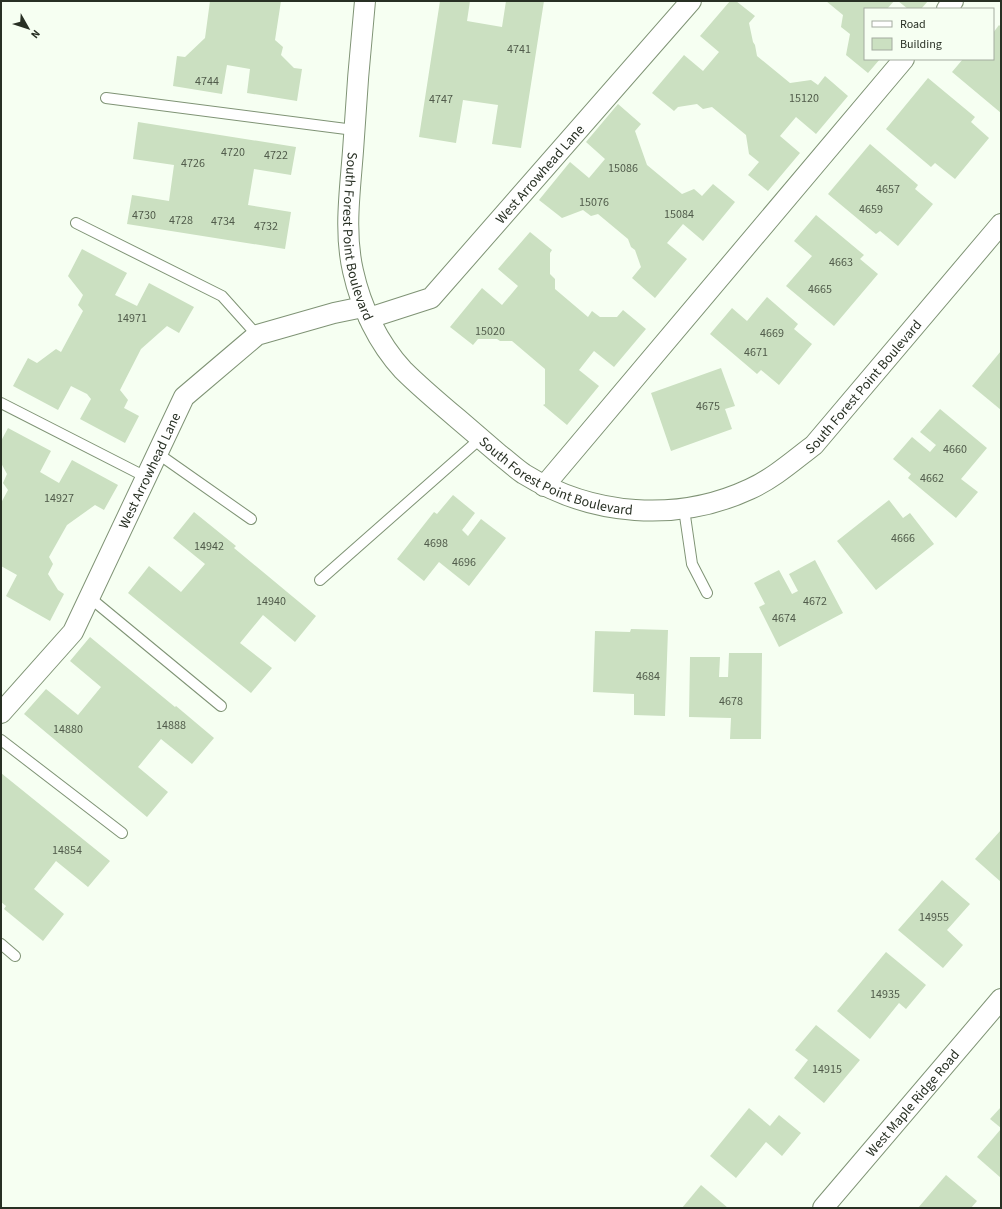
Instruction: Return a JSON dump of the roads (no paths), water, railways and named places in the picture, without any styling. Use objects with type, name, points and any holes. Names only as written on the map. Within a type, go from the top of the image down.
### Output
[{"type":"street","name":"South Forest Point Boulevard","points":[[365,1],[349,199],[348,240],[352,271],[366,312],[380,340],[402,369],[436,401],[521,472],[544,486],[581,500],[618,509],[650,511],[684,509],[720,501],[750,489],[779,473],[814,445],[1001,224]]},
{"type":"street","name":"West Arrowhead Lane","points":[[1,714],[73,632],[184,398],[257,335],[334,313],[366,312],[432,298],[691,1]]},
{"type":"street","points":[[544,486],[903,60]]},
{"type":"street","name":"West Maple Ridge Road","points":[[823,1208],[1001,998]]},
{"type":"lane","points":[[106,98],[354,130]]},
{"type":"lane","points":[[76,223],[222,296],[257,335]]},
{"type":"lane","points":[[1,403],[146,476]]},
{"type":"lane","points":[[320,580],[481,438]]},
{"type":"lane","points":[[157,453],[251,519]]},
{"type":"lane","points":[[684,509],[692,564],[707,593]]},
{"type":"lane","points":[[89,596],[221,706]]},
{"type":"lane","points":[[1,740],[122,833]]},
{"type":"lane","points":[[1,944],[15,956]]}]
